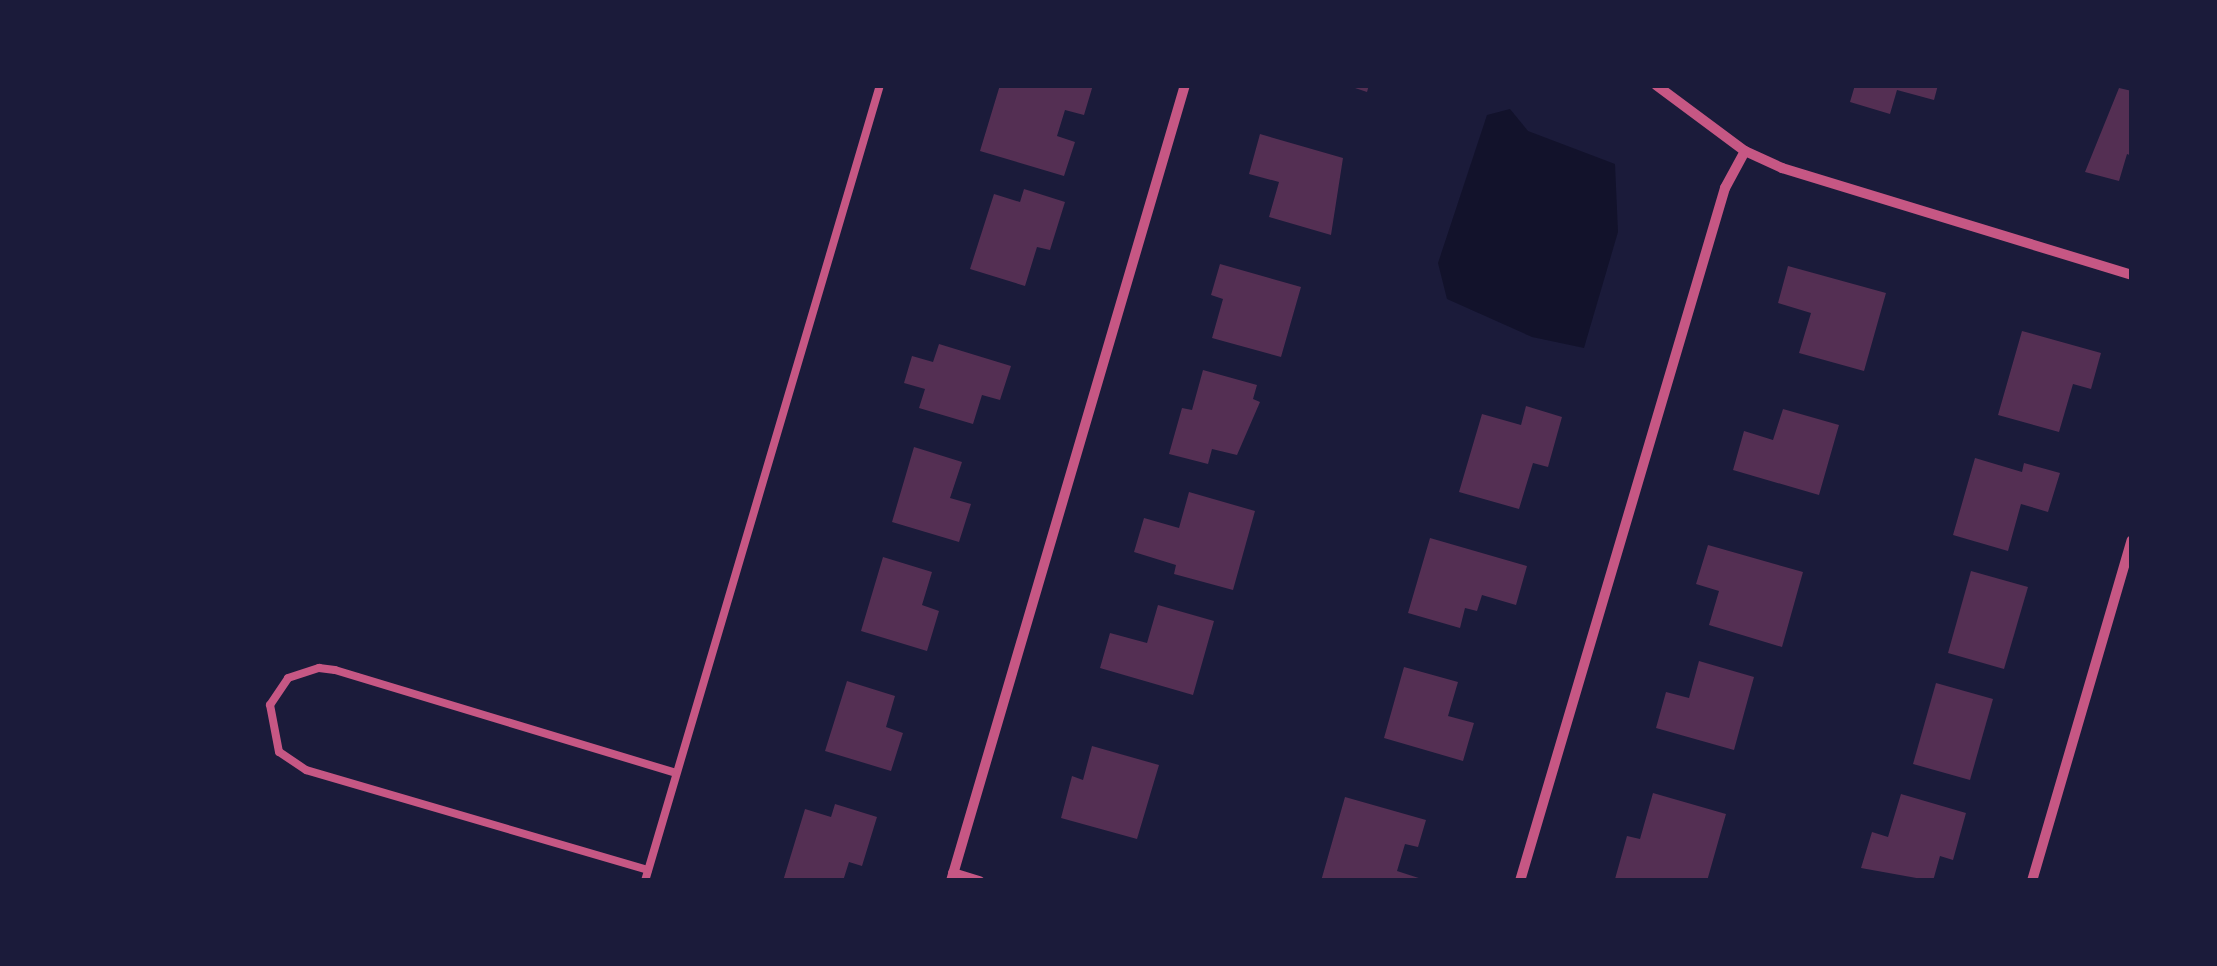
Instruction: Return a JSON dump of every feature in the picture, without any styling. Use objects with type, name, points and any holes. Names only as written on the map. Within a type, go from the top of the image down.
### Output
[{"type":"street","points":[[980,881],[952,877],[1185,85]]},
{"type":"street","points":[[1656,85],[1745,151],[2132,275]]},
{"type":"street","points":[[1520,881],[1725,188],[1745,151]]},
{"type":"street","points":[[2032,881],[2132,540]]},
{"type":"lane","points":[[645,881],[880,85]]},
{"type":"lane","points":[[648,870],[306,770],[279,752],[270,705],[288,678],[319,668],[335,670],[676,773]]},
{"type":"shaded area","points":[[1510,109],[1528,131],[1615,164],[1618,232],[1584,348],[1532,337],[1447,299],[1438,263],[1487,115]]},
{"type":"building","points":[[1000,85],[1093,85],[1084,115],[1065,110],[1057,136],[1075,142],[1064,176],[980,151]]},
{"type":"building","points":[[1346,85],[1369,85],[1367,92]]},
{"type":"building","points":[[1855,85],[1938,85],[1934,100],[1897,90],[1890,114],[1850,102]]},
{"type":"building","points":[[2119,88],[2132,91],[2132,156],[2127,154],[2119,181],[2085,172]]},
{"type":"building","points":[[1260,134],[1343,158],[1331,235],[1269,217],[1279,182],[1249,174]]},
{"type":"building","points":[[1024,189],[1065,202],[1050,250],[1037,247],[1025,286],[970,269],[994,194],[1020,202]]},
{"type":"building","points":[[1220,264],[1301,287],[1281,357],[1212,338],[1223,299],[1211,295]]},
{"type":"building","points":[[1788,266],[1886,293],[1864,371],[1799,353],[1811,313],[1778,303]]},
{"type":"building","points":[[2022,331],[2101,353],[2091,389],[2073,384],[2059,432],[1998,415]]},
{"type":"building","points":[[939,344],[1011,366],[1000,400],[982,395],[973,424],[919,408],[925,389],[904,383],[912,356],[933,362]]},
{"type":"building","points":[[1203,370],[1257,385],[1253,399],[1260,402],[1237,455],[1212,449],[1208,464],[1169,454],[1182,408],[1192,410]]},
{"type":"building","points":[[1526,406],[1562,417],[1548,467],[1533,463],[1519,509],[1459,492],[1482,414],[1521,425]]},
{"type":"building","points":[[1783,409],[1839,425],[1819,495],[1733,470],[1744,431],[1773,440]]},
{"type":"building","points":[[914,447],[962,462],[950,498],[971,504],[959,542],[892,522]]},
{"type":"building","points":[[1975,458],[2022,472],[2024,463],[2060,473],[2048,512],[2021,504],[2008,551],[1953,535]]},
{"type":"building","points":[[1189,492],[1255,511],[1233,590],[1174,574],[1176,565],[1134,552],[1144,518],[1179,528]]},
{"type":"building","points":[[1430,538],[1527,566],[1516,605],[1482,595],[1477,611],[1465,608],[1460,628],[1408,613]]},
{"type":"building","points":[[1708,545],[1803,572],[1782,647],[1709,625],[1719,591],[1696,584]]},
{"type":"building","points":[[883,557],[932,572],[922,605],[939,611],[927,651],[861,631]]},
{"type":"building","points":[[1971,571],[2028,587],[2004,669],[1948,653]]},
{"type":"building","points":[[1158,605],[1214,621],[1193,695],[1100,668],[1110,633],[1147,643]]},
{"type":"building","points":[[1699,661],[1754,677],[1734,750],[1656,728],[1666,692],[1689,698]]},
{"type":"building","points":[[1404,667],[1458,682],[1448,716],[1474,723],[1463,761],[1384,738]]},
{"type":"building","points":[[847,681],[895,696],[886,727],[903,733],[891,771],[825,751]]},
{"type":"building","points":[[1936,683],[1993,699],[1970,780],[1913,764]]},
{"type":"building","points":[[1092,746],[1159,765],[1137,839],[1061,818],[1072,776],[1083,780]]},
{"type":"building","points":[[1653,793],[1726,814],[1707,881],[1615,879],[1627,836],[1640,839]]},
{"type":"building","points":[[1901,794],[1966,813],[1953,860],[1940,856],[1933,881],[1861,868],[1872,832],[1888,837]]},
{"type":"building","points":[[1345,797],[1426,820],[1418,847],[1405,844],[1397,871],[1428,881],[1321,881]]},
{"type":"building","points":[[835,804],[877,817],[862,866],[849,862],[843,881],[783,881],[805,809],[831,817]]}]
